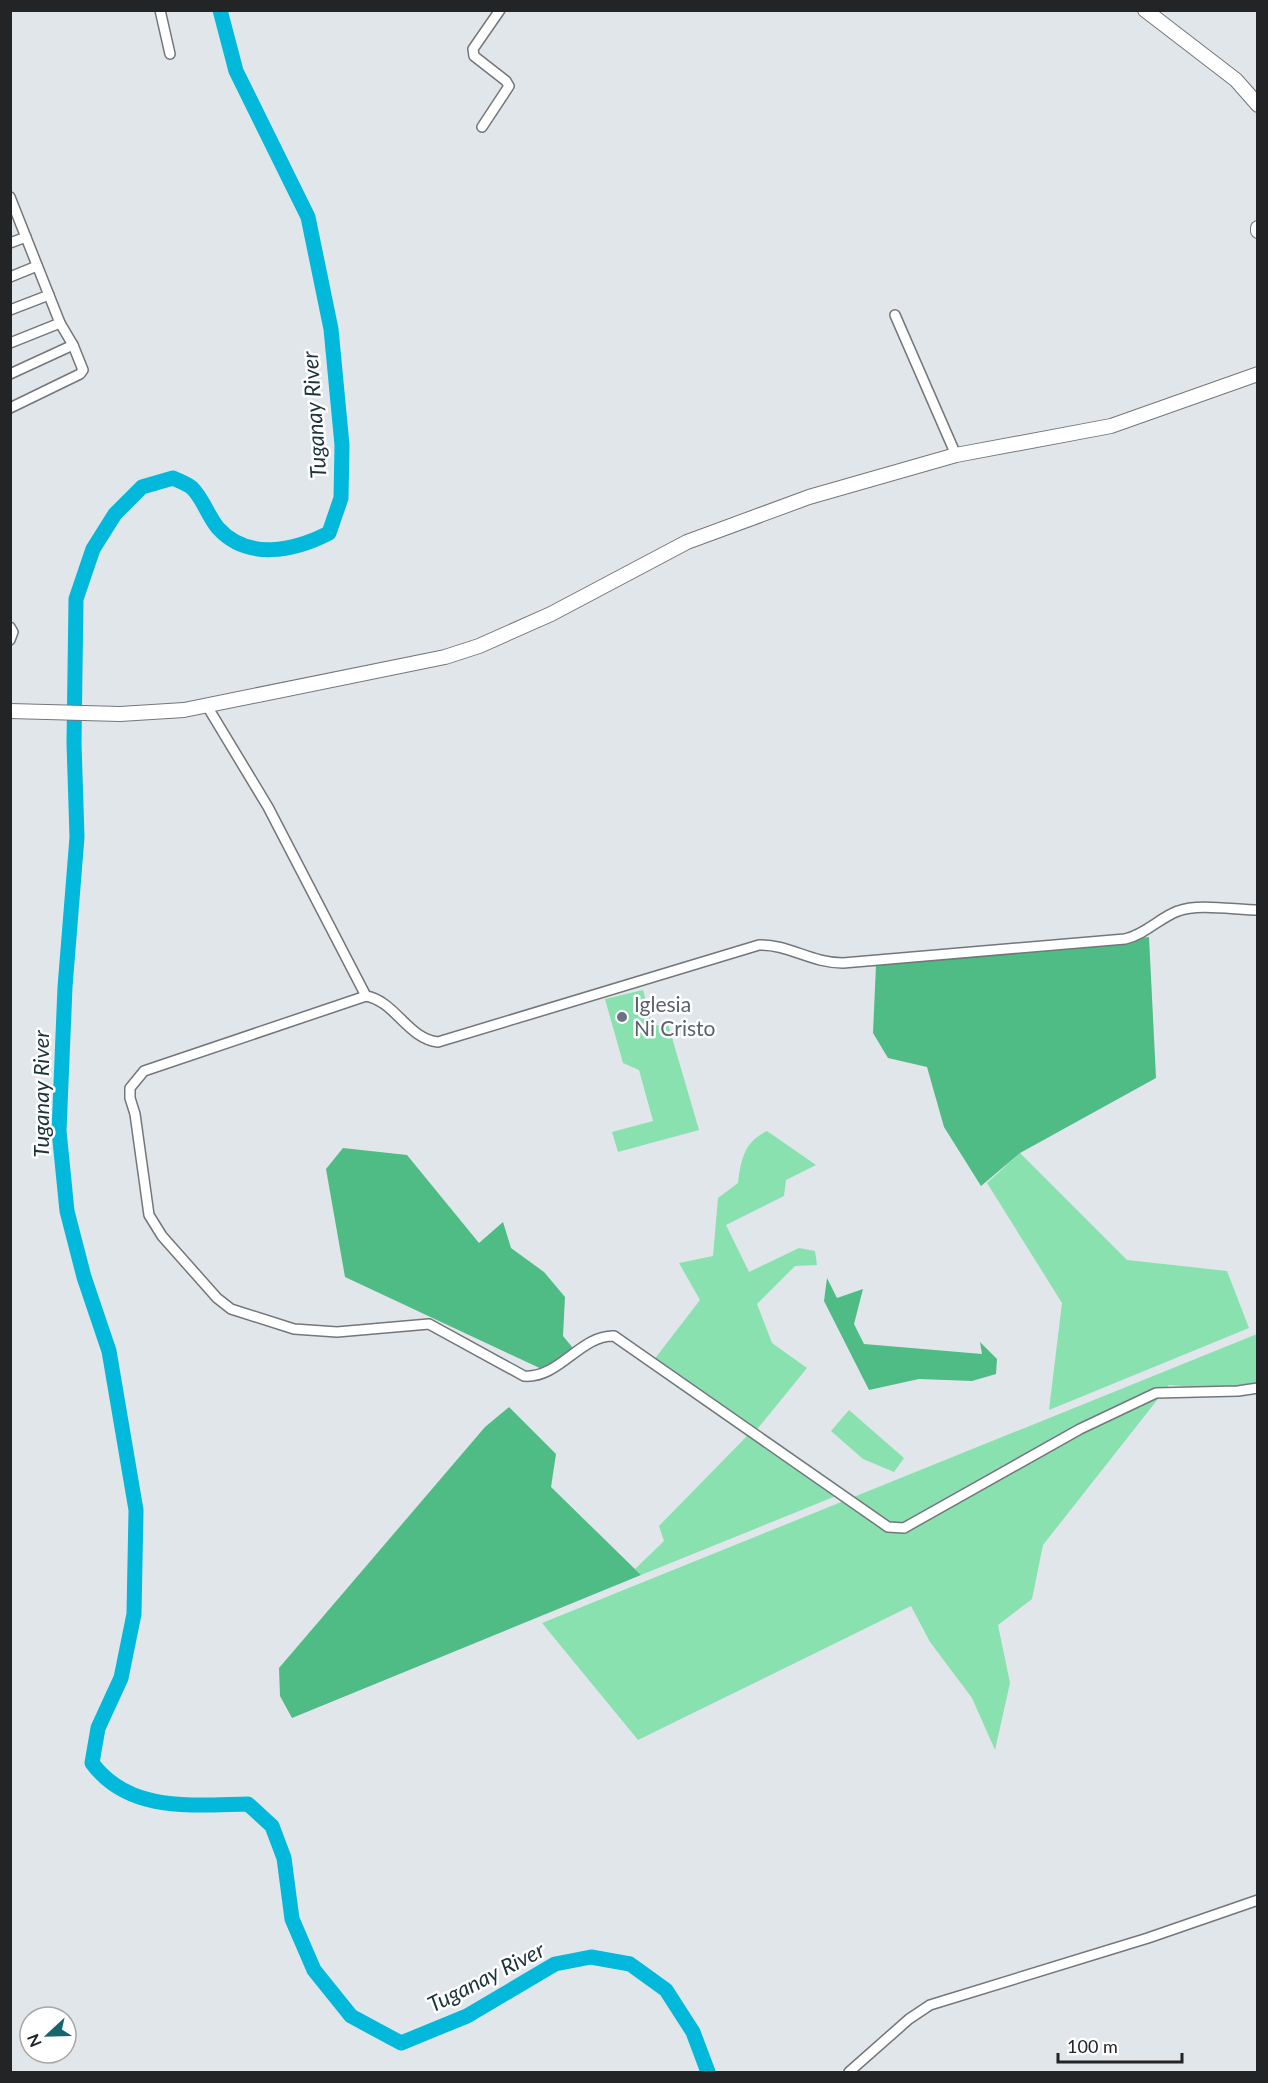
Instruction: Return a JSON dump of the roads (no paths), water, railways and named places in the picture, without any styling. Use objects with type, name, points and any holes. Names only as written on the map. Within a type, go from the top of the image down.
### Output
[{"type":"street","points":[[160,10],[170,54]]},
{"type":"street","points":[[482,127],[509,86],[506,81],[474,56],[473,49],[500,10]]},
{"type":"street","points":[[1145,10],[1236,80],[1257,105]]},
{"type":"street","points":[[10,197],[13,210],[60,323],[74,345],[83,366],[80,374],[10,408]]},
{"type":"street","points":[[10,243],[26,237]]},
{"type":"street","points":[[10,277],[37,267]]},
{"type":"street","points":[[10,310],[49,295]]},
{"type":"street","points":[[895,315],[956,455]]},
{"type":"street","points":[[10,343],[60,323]]},
{"type":"street","points":[[10,374],[74,345]]},
{"type":"street","points":[[10,711],[141,714],[207,706],[406,667],[468,650],[550,614],[687,542],[809,496],[956,455],[1111,426],[1257,374]]},
{"type":"street","points":[[10,627],[13,636],[10,640]]},
{"type":"street","points":[[207,706],[268,807],[366,996]]},
{"type":"street","points":[[1257,910],[1189,908],[1168,916],[1141,934],[1125,939],[843,963],[812,960],[779,947],[759,945],[438,1042],[429,1041],[417,1034],[378,1000],[366,996],[144,1071],[130,1088],[146,1205],[154,1225],[217,1298],[231,1309],[285,1327],[314,1331],[429,1324],[524,1376],[546,1371],[597,1340],[614,1336],[882,1524],[899,1529],[995,1479],[1080,1430],[1156,1393],[1238,1391],[1257,1388]]},
{"type":"street","points":[[849,2073],[909,2019],[930,2005],[1138,1941],[1257,1900]]},
{"type":"waterway","name":"Tuganay River","points":[[220,10],[236,71],[308,217],[331,329],[342,445],[341,498],[329,533],[301,544],[272,550],[257,549],[230,538],[218,528],[197,493],[186,484],[173,478],[142,487],[115,514],[93,549],[76,599],[74,743],[77,837],[65,987],[59,1131],[67,1211],[84,1277],[109,1351],[136,1510],[134,1614],[121,1678],[98,1728],[92,1763],[107,1779],[124,1791],[143,1798],[184,1805],[248,1804],[272,1826],[284,1858],[292,1919],[314,1970],[351,2016],[401,2043],[467,2016],[555,1964],[591,1957],[630,1964],[666,1990],[693,2032],[708,2072]]},
{"type":"place","name":"Iglesia Ni Cristo","points":[[622,1017]]}]
